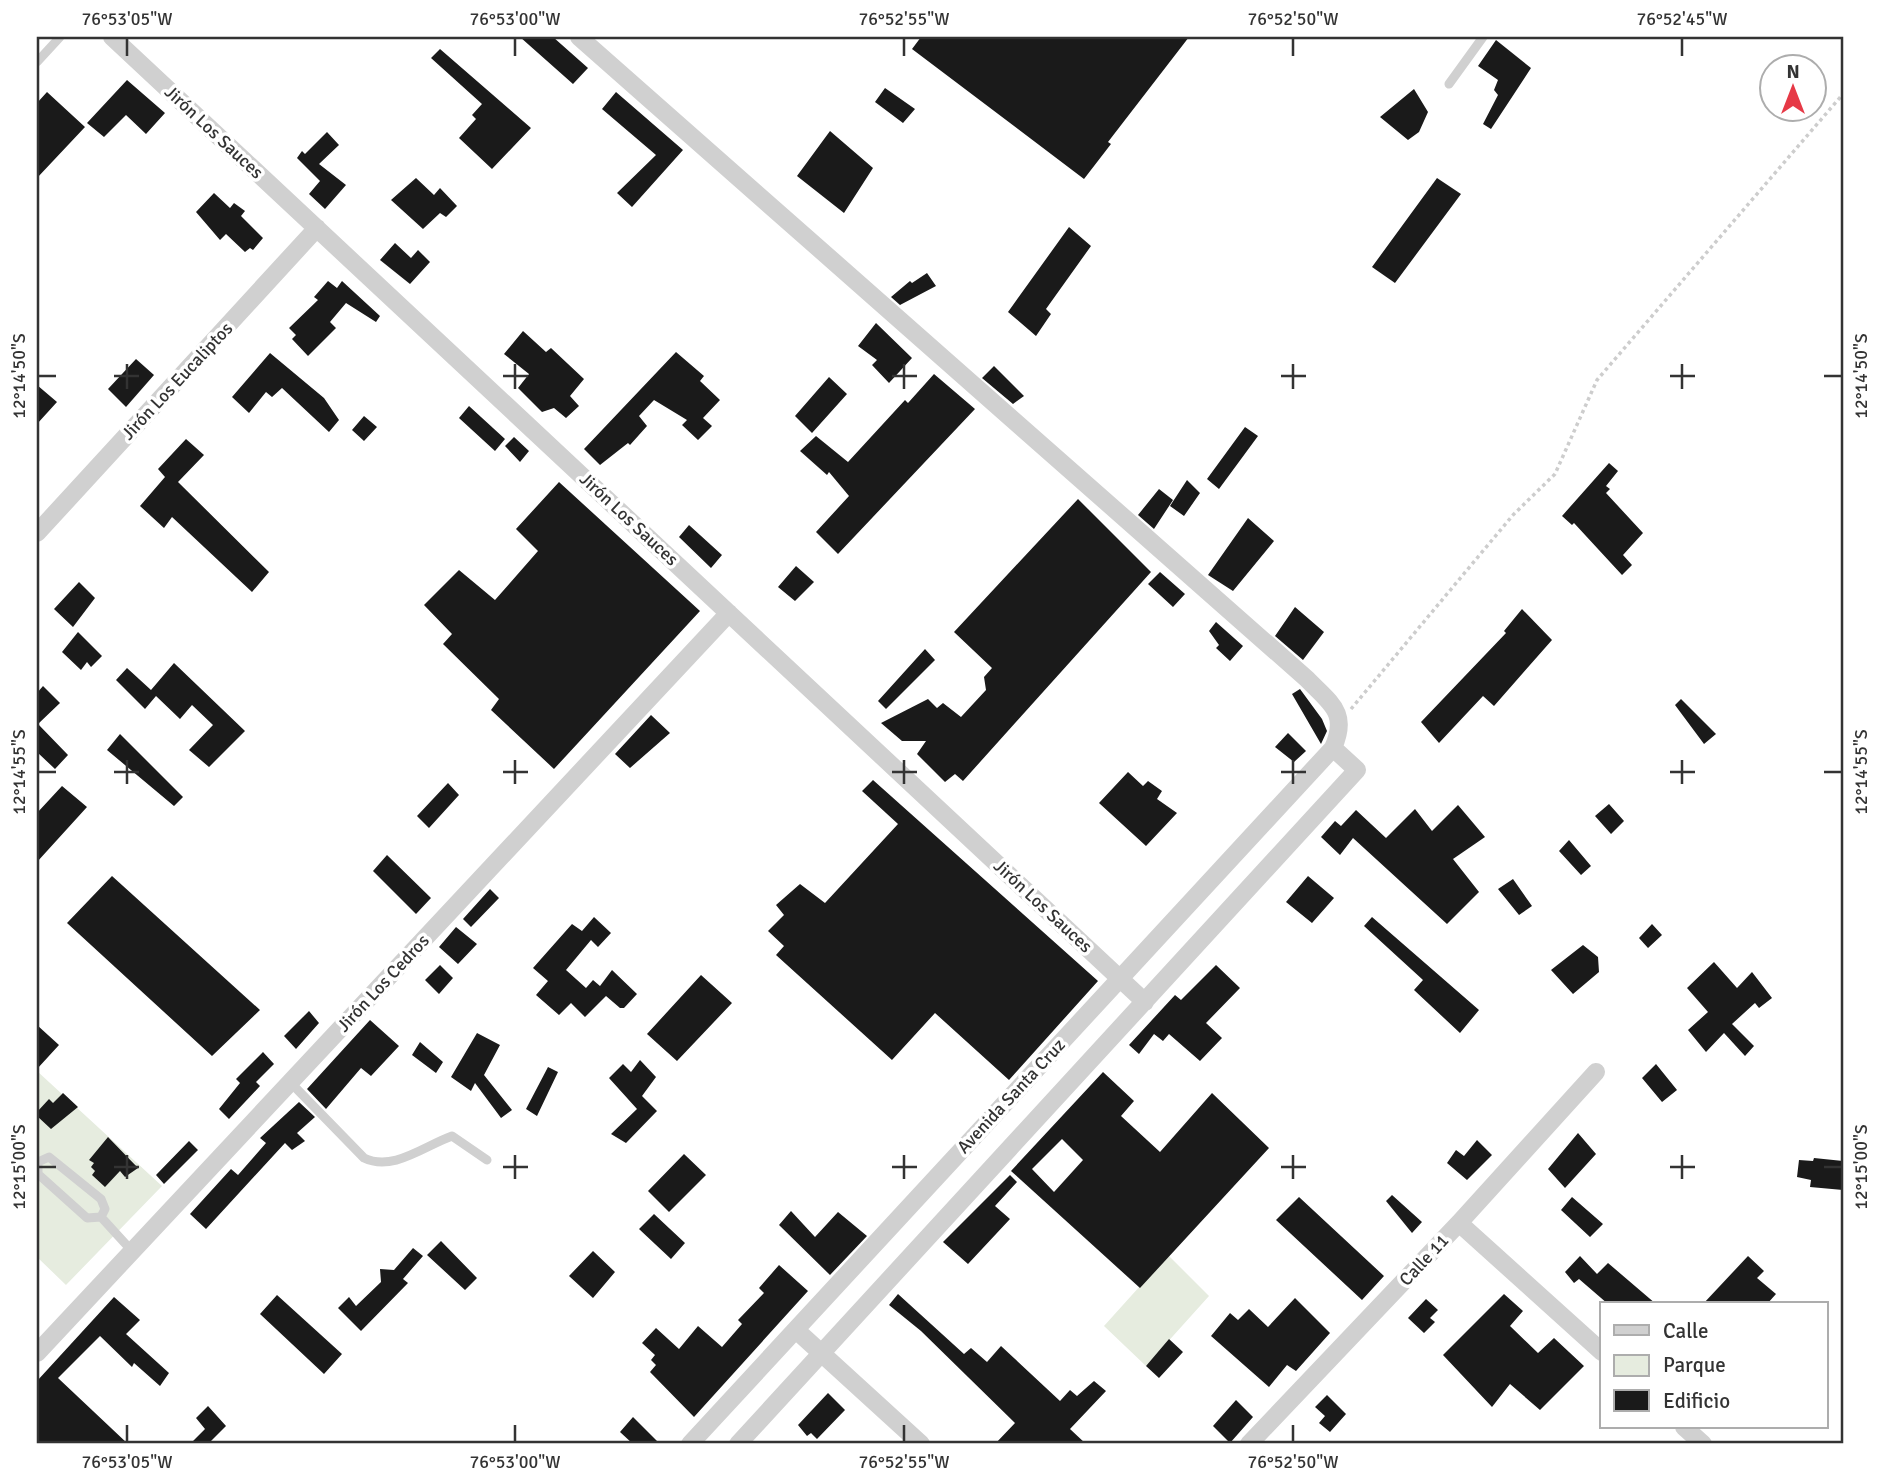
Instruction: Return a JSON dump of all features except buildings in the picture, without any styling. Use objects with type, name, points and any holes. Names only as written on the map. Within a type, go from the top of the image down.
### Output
[{"type":"street","name":"Jirón Los Sauces","points":[[112,37],[1145,1002]]},
{"type":"street","points":[[579,37],[1307,679],[1337,709],[1340,721],[1333,748]]},
{"type":"street","name":"Jirón Los Eucaliptos","points":[[39,526],[317,229]]},
{"type":"street","name":"Jirón Los Cedros","points":[[37,1353],[729,613]]},
{"type":"street","name":"Avenida Santa Cruz","points":[[690,1444],[1333,748],[1357,770],[738,1444]]},
{"type":"street","name":"Calle 11","points":[[1249,1444],[1459,1223],[1596,1072]]},
{"type":"street","points":[[1459,1223],[1600,1350]]},
{"type":"street","points":[[796,1330],[920,1444]]},
{"type":"street","points":[[1685,1428],[1703,1444]]},
{"type":"lane","points":[[37,62],[60,37]]},
{"type":"lane","points":[[1449,84],[1483,37]]},
{"type":"lane","points":[[290,1082],[363,1158],[376,1164],[388,1163],[452,1136],[487,1160]]},
{"type":"lane","points":[[49,1157],[101,1199],[104,1209],[101,1217],[88,1218],[38,1174],[38,1161],[49,1157]]},
{"type":"lane","points":[[101,1217],[132,1251]]},
{"type":"path","points":[[1340,721],[1513,516],[1555,474],[1597,380],[1843,94]]},
{"type":"green space","points":[[37,1071],[162,1186],[66,1285],[37,1257]]},
{"type":"green space","points":[[1168,1255],[1209,1296],[1146,1366],[1104,1326]]}]
